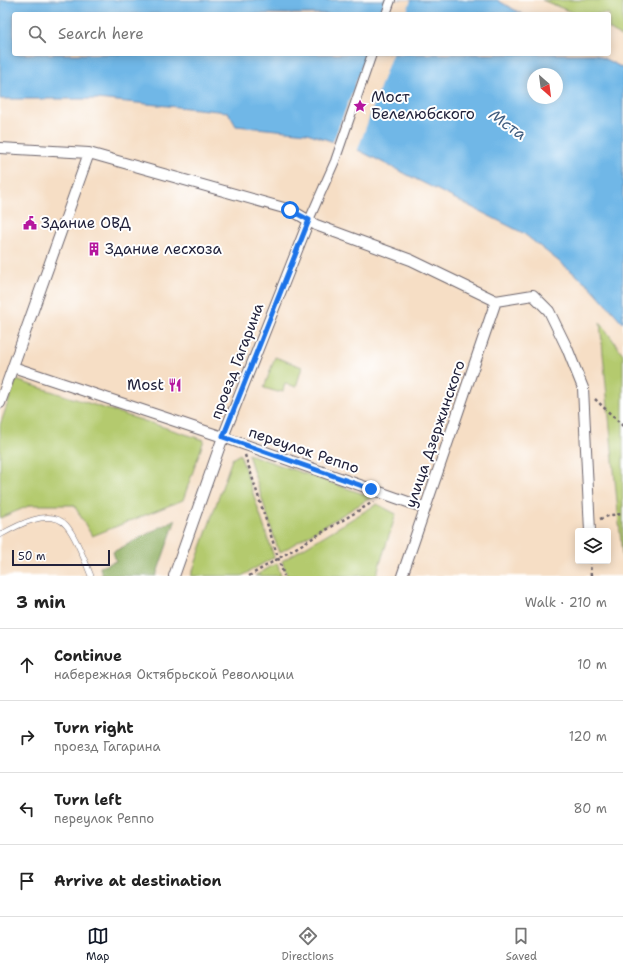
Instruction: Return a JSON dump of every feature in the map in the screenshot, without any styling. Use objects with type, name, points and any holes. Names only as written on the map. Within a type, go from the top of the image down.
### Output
[{"type":"street","points":[[387,12],[391,0]]},
{"type":"street","name":"проезд Гагарина","points":[[174,576],[223,437],[309,220],[335,161],[371,56]]},
{"type":"street","points":[[0,148],[89,153],[290,210],[316,225],[411,260],[496,301],[533,295],[549,311],[567,348],[583,388],[590,527]]},
{"type":"street","points":[[0,403],[89,153]]},
{"type":"street","name":"улица Дзержинского","points":[[402,576],[496,301]]},
{"type":"street","name":"переулок Реппо","points":[[12,367],[241,443],[425,508]]},
{"type":"lane","points":[[0,536],[15,526],[35,520],[48,518],[58,520],[69,529],[91,576]]},
{"type":"path","points":[[583,388],[623,426]]},
{"type":"path","points":[[241,443],[284,576]]},
{"type":"path","points":[[249,576],[385,494]]},
{"type":"path","points":[[590,527],[612,515],[623,514]]},
{"type":"path","points":[[590,564],[591,576]]},
{"type":"green space","points":[[542,0],[623,0],[623,38],[611,30],[611,12],[571,12]]},
{"type":"green space","points":[[600,322],[623,354],[623,565]]},
{"type":"green space","points":[[275,357],[302,367],[296,387],[285,383],[283,391],[278,392],[264,388]]},
{"type":"green space","points":[[16,380],[204,440],[183,500],[92,536],[74,505],[31,505],[0,518],[0,425]]},
{"type":"green space","points":[[240,454],[274,557],[242,576],[191,576],[232,459]]},
{"type":"green space","points":[[248,454],[372,497],[279,553]]},
{"type":"green space","points":[[377,504],[396,514],[376,576],[287,576],[282,561]]},
{"type":"green space","points":[[176,519],[156,576],[102,576],[100,567],[116,561],[113,552]]},
{"type":"green space","points":[[277,563],[281,576],[255,576]]},
{"type":"water","name":"Мста","points":[[0,0],[497,0],[518,12],[12,12],[12,56],[599,56],[623,68],[623,323],[590,286],[523,233],[358,150],[307,133],[236,126],[228,112],[97,99],[0,99]]},
{"type":"pier","points":[[389,0],[411,0],[407,12],[384,12]]},
{"type":"pier","name":"Мост Белелюбского","points":[[366,56],[391,56],[357,152],[332,144]]},
{"type":"place","name":"Мост Белелюбского","points":[[360,106]]},
{"type":"place","name":"Здание ОВД","points":[[30,223]]},
{"type":"place","name":"Здание лесхоза","points":[[94,249]]},
{"type":"place","name":"Most","points":[[175,385]]},
{"type":"route","points":[[290,210],[309,220],[223,437],[371,489]]}]
